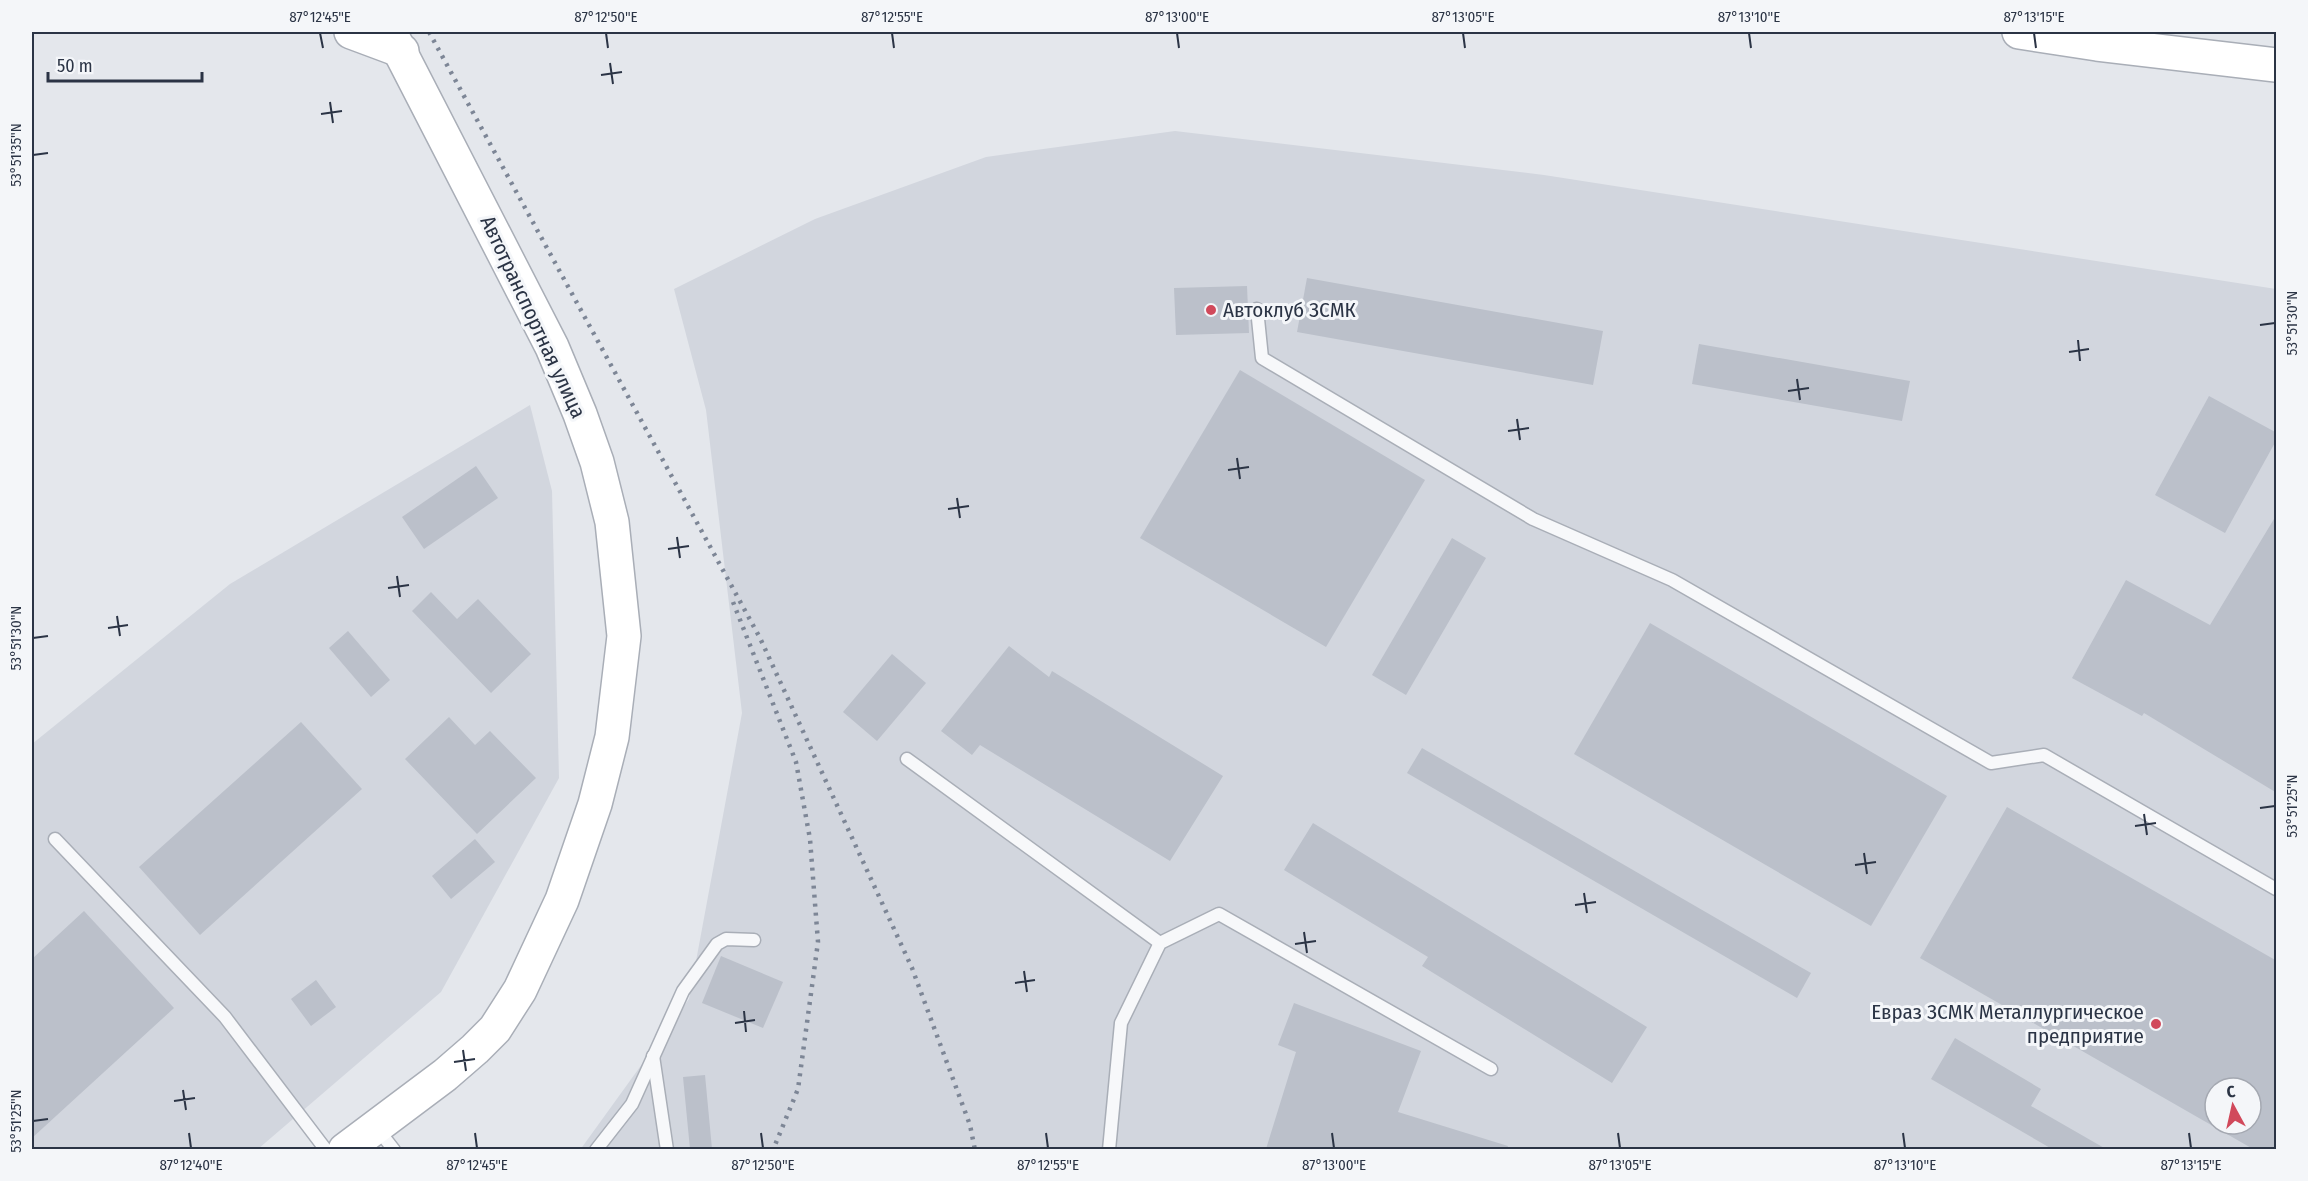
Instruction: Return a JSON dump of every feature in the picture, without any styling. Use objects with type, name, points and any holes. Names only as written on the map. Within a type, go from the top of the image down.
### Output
[{"type":"main road","points":[[351,32],[396,41]]},
{"type":"main road","points":[[2019,32],[2097,44],[2277,65]]},
{"type":"main road","name":"Автотранспортная улица","points":[[345,1149],[385,1138],[445,1075],[495,1029],[525,981],[562,900],[598,793],[612,737],[624,636],[612,522],[597,462],[580,414],[552,347],[396,41]]},
{"type":"lane","points":[[1257,309],[1262,358],[1533,519],[1672,580],[1991,763],[2044,755],[2277,889]]},
{"type":"lane","points":[[907,759],[1160,943]]},
{"type":"lane","points":[[55,839],[225,1017],[326,1149]]},
{"type":"lane","points":[[1109,1149],[1121,1023],[1160,943],[1219,914],[1491,1068]]},
{"type":"lane","points":[[596,1149],[632,1104],[682,991],[717,944],[726,939],[754,940]]},
{"type":"lane","points":[[654,1056],[667,1149]]},
{"type":"shaded area","points":[[1175,131],[1544,175],[2276,289],[2276,1149],[580,1150],[689,999],[742,713],[706,410],[674,289],[815,219],[986,157]]},
{"type":"shaded area","points":[[530,405],[552,491],[559,778],[441,992],[258,1149],[32,1150],[32,744],[230,584]]},
{"type":"building","points":[[1307,278],[1603,331],[1593,385],[1297,332]]},
{"type":"building","name":"Автоклуб ЗСМК","points":[[1247,286],[1249,333],[1176,335],[1174,288]]},
{"type":"building","points":[[1699,344],[1910,381],[1902,421],[1692,384]]},
{"type":"building","points":[[1240,370],[1425,480],[1326,647],[1140,538]]},
{"type":"building","points":[[2209,396],[2277,433],[2277,439],[2225,533],[2155,495]]},
{"type":"building","points":[[476,466],[498,498],[424,549],[402,517]]},
{"type":"building","points":[[2277,514],[2277,793],[2144,713],[2142,716],[2072,678],[2126,580],[2210,625]]},
{"type":"building","points":[[1452,538],[1486,558],[1406,695],[1372,675]]},
{"type":"building","points":[[431,592],[457,619],[478,599],[531,654],[491,693],[412,611]]},
{"type":"building","points":[[1650,623],[1947,796],[1871,926],[1574,754]]},
{"type":"building","points":[[348,631],[390,680],[371,697],[329,648]]},
{"type":"building","points":[[1009,646],[1049,677],[1052,671],[1223,776],[1170,861],[980,745],[972,755],[941,731]]},
{"type":"building","points":[[892,654],[926,683],[877,741],[843,712]]},
{"type":"building","points":[[449,717],[475,745],[490,731],[536,778],[477,834],[405,759]]},
{"type":"building","points":[[301,722],[362,789],[200,935],[139,867]]},
{"type":"building","points":[[1422,748],[1811,973],[1797,998],[1407,773]]},
{"type":"building","name":"Евраз ЗСМК Металлургическое предприятие","points":[[2007,807],[2277,961],[2277,1149],[2253,1149],[2230,1136],[2263,1136],[2263,1076],[2203,1076],[2203,1120],[1920,958]]},
{"type":"building","points":[[1313,823],[1647,1027],[1612,1083],[1422,966],[1428,957],[1284,870]]},
{"type":"building","points":[[475,839],[495,862],[451,899],[432,876]]},
{"type":"building","points":[[84,911],[174,1008],[32,1138],[32,959]]},
{"type":"building","points":[[721,956],[783,982],[763,1028],[702,1003]]},
{"type":"building","points":[[316,980],[336,1007],[311,1026],[291,999]]},
{"type":"building","points":[[1294,1003],[1421,1051],[1398,1112],[1508,1146],[1507,1149],[1266,1149],[1296,1052],[1278,1045]]},
{"type":"building","points":[[1955,1038],[2041,1089],[2031,1106],[2106,1149],[2052,1149],[1931,1079]]},
{"type":"building","points":[[705,1075],[712,1149],[690,1149],[683,1077]]},
{"type":"railway","points":[[429,32],[760,638],[912,968],[970,1125],[975,1150]]},
{"type":"railway","points":[[733,602],[796,762],[810,839],[818,942],[798,1089],[773,1150]]},
{"type":"place","name":"Автоклуб ЗСМК","points":[[1211,310]]},
{"type":"place","name":"Евраз ЗСМК Металлургическое предприятие","points":[[2156,1024]]}]
